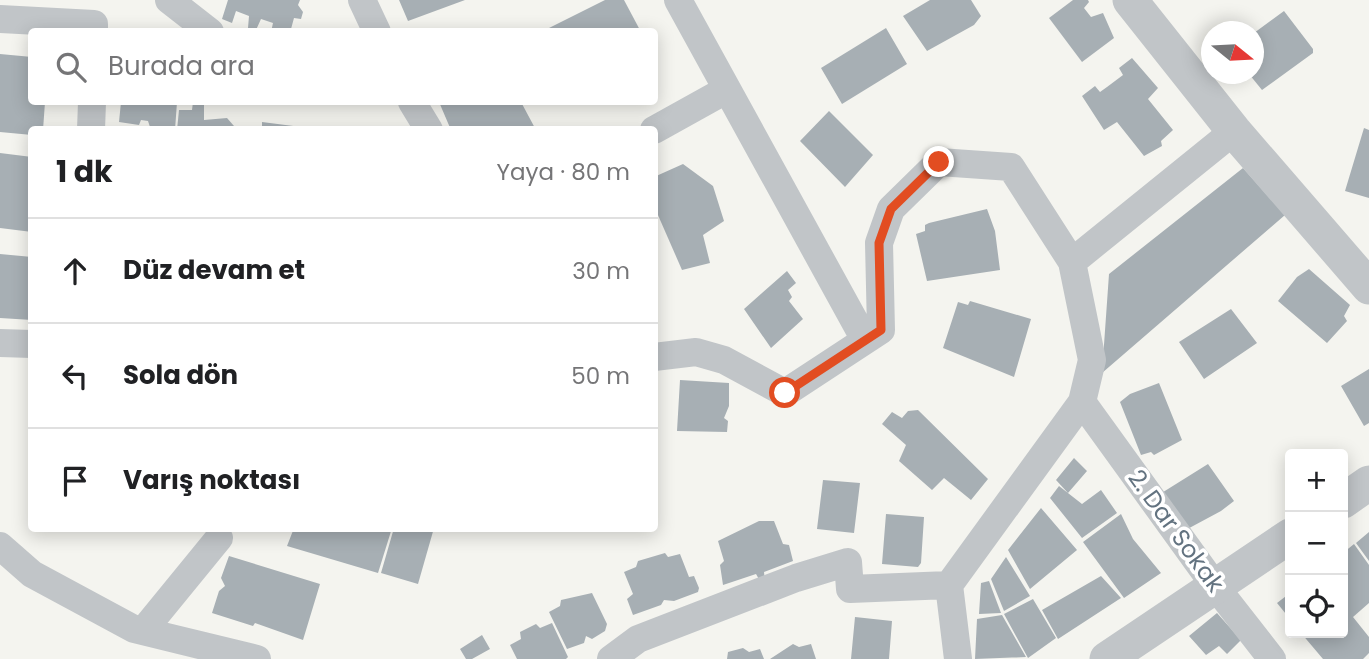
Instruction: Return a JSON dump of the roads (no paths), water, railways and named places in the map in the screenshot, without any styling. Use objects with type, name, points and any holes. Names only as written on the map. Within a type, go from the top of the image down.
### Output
[{"type":"street","points":[[169,0],[205,28]]},
{"type":"street","points":[[362,0],[375,28]]},
{"type":"street","points":[[677,0],[865,340]]},
{"type":"street","points":[[1129,0],[1234,131],[1369,286]]},
{"type":"street","points":[[0,19],[94,24],[94,28]]},
{"type":"street","points":[[658,128],[726,90]]},
{"type":"street","points":[[91,126],[92,105]]},
{"type":"street","points":[[414,105],[427,126]]},
{"type":"street","points":[[1072,262],[1234,131]]},
{"type":"street","points":[[658,357],[696,352],[724,360],[785,393],[881,330],[879,243],[891,209],[939,162],[1011,167],[1072,262],[1092,360],[1082,402],[949,585],[958,659]]},
{"type":"street","points":[[0,343],[28,344]]},
{"type":"street","name":"2. Dar Sokak","points":[[1082,402],[1215,586],[1272,659]]},
{"type":"street","points":[[1348,498],[1369,483]]},
{"type":"street","points":[[143,632],[219,538]]},
{"type":"street","points":[[1107,659],[1285,539]]},
{"type":"street","points":[[0,547],[32,574],[134,629],[257,659]]},
{"type":"street","points":[[611,659],[638,639],[796,578],[848,562],[850,589],[949,585]]}]
